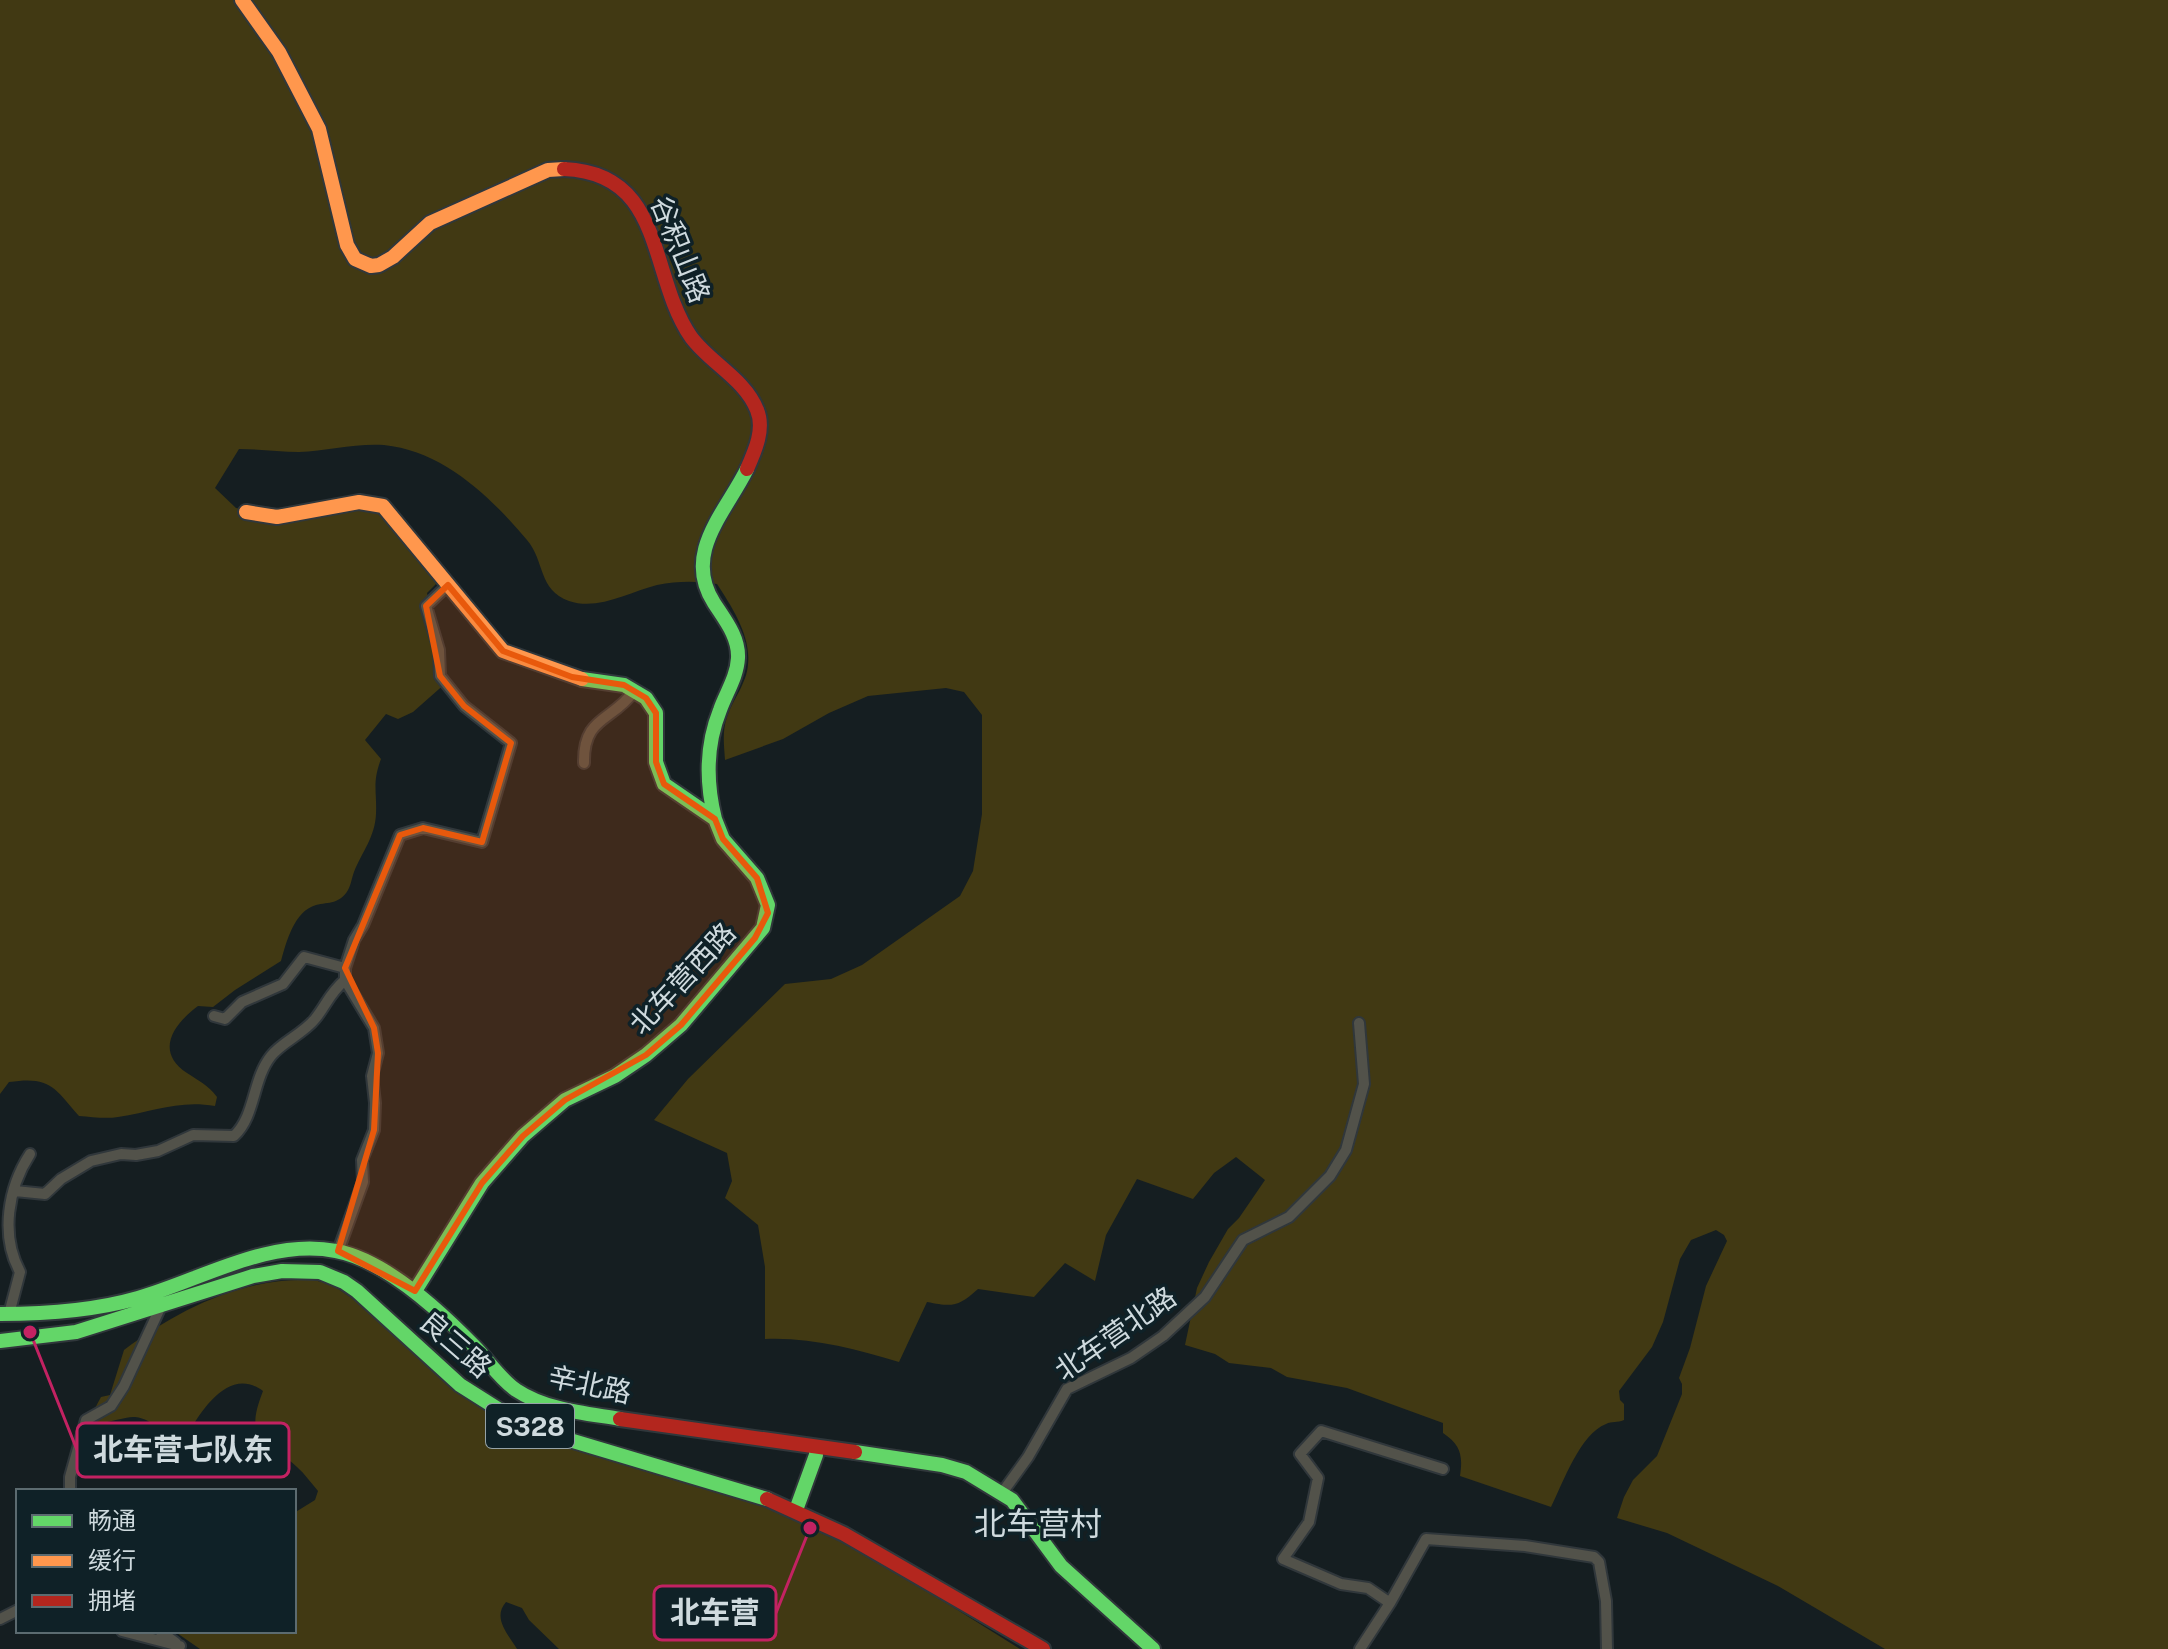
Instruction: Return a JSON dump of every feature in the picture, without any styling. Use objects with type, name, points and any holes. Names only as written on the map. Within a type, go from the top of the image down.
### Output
[{"type":"street","name":"谷积山路","points":[[242,0],[274,45],[319,129],[347,245],[355,259],[371,266],[387,261],[430,223],[548,170],[569,169],[604,177],[629,192],[644,214],[689,335],[756,407],[760,425],[754,448],[710,539],[702,563],[704,587],[728,624],[738,655],[715,726],[709,759],[708,787],[715,819]]},
{"type":"street","points":[[246,512],[277,517],[359,502],[383,506],[503,651],[572,677],[624,685],[634,691],[624,705],[597,722],[583,744],[584,763]]},
{"type":"street","points":[[338,1251],[363,1182],[362,1160],[374,1130],[372,1076],[378,1053],[374,1028],[345,980],[345,968],[354,940],[400,835],[423,828],[482,842],[511,743],[464,706],[440,676],[439,650],[426,606],[448,585]]},
{"type":"street","name":"北车营西路","points":[[415,1291],[482,1183],[523,1136],[565,1100],[615,1076],[646,1055],[698,1007],[763,928],[768,905],[764,890],[723,839],[715,819],[664,784],[656,762],[656,713],[646,698],[634,691]]},
{"type":"street","points":[[214,1016],[225,1019],[242,1002],[283,984],[304,957],[345,968]]},
{"type":"street","points":[[15,1191],[45,1194],[61,1179],[91,1161],[121,1154],[158,1151],[193,1135],[234,1136],[246,1125],[262,1072],[271,1056],[314,1021],[331,992],[345,980]]},
{"type":"street","name":"北车营北路","points":[[1002,1493],[1028,1457],[1067,1389],[1131,1358],[1163,1336],[1205,1297],[1243,1240],[1289,1217],[1330,1176],[1346,1150],[1364,1084],[1359,1023]]},
{"type":"street","points":[[5,1314],[20,1272],[12,1257],[8,1232],[10,1206],[16,1175],[30,1154]]},
{"type":"street","name":"辛北路","points":[[5,1314],[90,1307],[137,1299],[259,1255],[311,1248],[338,1251],[362,1260],[415,1291],[470,1342],[507,1382],[534,1399],[575,1412],[942,1465],[966,1472],[1002,1493],[1021,1510],[1047,1550],[1067,1572],[1153,1649]]},
{"type":"street","name":"良三路","points":[[0,1341],[76,1332],[282,1270],[307,1269],[336,1277],[376,1307],[460,1385],[509,1416],[563,1438],[755,1494],[796,1510],[844,1534],[1043,1649]]},
{"type":"street","points":[[70,1489],[70,1477],[86,1420],[111,1406],[124,1386],[161,1305]]},
{"type":"street","points":[[1390,1603],[1368,1588],[1341,1584],[1283,1559],[1309,1522],[1318,1478],[1300,1454],[1321,1431],[1443,1469]]},
{"type":"street","points":[[796,1510],[816,1447]]},
{"type":"street","points":[[1360,1649],[1426,1539],[1525,1546],[1583,1554],[1599,1562],[1606,1601],[1607,1649]]},
{"type":"street","points":[[129,1633],[182,1648]]},
{"type":"street","points":[[163,1633],[182,1648]]},
{"type":"highlighted area","points":[[448,585],[503,651],[572,677],[624,685],[646,698],[656,713],[656,762],[664,784],[715,819],[723,839],[757,878],[768,913],[755,938],[681,1025],[646,1055],[565,1100],[523,1136],[482,1183],[415,1291],[338,1251],[374,1130],[378,1053],[374,1028],[345,968],[400,835],[423,828],[482,842],[511,743],[464,706],[440,676],[426,606]]},
{"type":"shaded area","points":[[0,0],[2168,0],[2168,1649],[1885,1649],[1778,1586],[1667,1533],[1617,1518],[1633,1480],[1657,1456],[1682,1394],[1679,1378],[1706,1286],[1727,1241],[1716,1230],[1691,1240],[1680,1259],[1663,1322],[1652,1347],[1619,1391],[1624,1404],[1624,1420],[1606,1424],[1588,1438],[1573,1460],[1551,1507],[1460,1476],[1459,1452],[1454,1442],[1443,1433],[1443,1423],[1347,1388],[1287,1377],[1271,1368],[1229,1363],[1215,1354],[1185,1345],[1197,1288],[1209,1262],[1228,1229],[1265,1180],[1236,1157],[1214,1173],[1193,1199],[1137,1179],[1106,1235],[1095,1281],[1065,1263],[1034,1297],[978,1289],[955,1304],[927,1302],[899,1362],[816,1342],[765,1339],[765,1267],[758,1225],[725,1198],[732,1181],[727,1153],[654,1120],[688,1079],[785,984],[831,979],[862,965],[960,896],[973,871],[982,814],[982,715],[964,692],[946,688],[868,696],[829,713],[783,739],[725,760],[725,722],[745,678],[748,653],[739,622],[717,584],[672,583],[591,604],[569,601],[552,590],[533,548],[481,492],[445,466],[406,449],[373,445],[299,452],[239,449],[215,488],[236,508],[261,512],[376,508],[443,577],[427,593],[433,618],[431,644],[435,664],[447,682],[413,712],[398,719],[386,714],[365,740],[381,759],[376,781],[375,822],[345,895],[334,902],[308,908],[292,928],[281,961],[213,1007],[198,1006],[175,1029],[171,1038],[171,1056],[177,1065],[214,1093],[217,1097],[215,1106],[177,1106],[99,1118],[79,1116],[57,1091],[43,1082],[9,1082],[0,1094]]},
{"type":"shaded area","points":[[313,1280],[331,1284],[359,1303],[493,1414],[760,1501],[873,1557],[1020,1649],[559,1649],[529,1620],[522,1608],[506,1602],[501,1620],[517,1649],[200,1649],[177,1633],[296,1633],[296,1512],[315,1500],[318,1491],[300,1470],[260,1437],[255,1420],[263,1391],[251,1385],[240,1384],[220,1393],[202,1411],[189,1432],[179,1434],[165,1432],[135,1417],[96,1423],[94,1410],[101,1397],[110,1395],[124,1350],[145,1335],[212,1299],[261,1284]]},
{"type":"traffic: fast","points":[[715,819],[710,792],[710,750],[715,723],[736,672],[738,650],[705,585],[703,567],[711,533],[747,469]]},
{"type":"traffic: fast","points":[[415,1291],[482,1183],[523,1136],[565,1100],[615,1076],[681,1025],[763,928],[768,905],[757,878],[723,839],[715,819],[664,784],[656,762],[656,713],[646,698],[624,685],[582,679]]},
{"type":"traffic: fast","points":[[0,1314],[104,1306],[138,1298],[260,1255],[285,1250],[336,1251],[373,1265],[411,1289],[460,1332],[516,1390],[553,1406],[620,1419]]},
{"type":"traffic: fast","points":[[0,1341],[76,1332],[253,1276],[282,1271],[320,1272],[357,1291],[460,1385],[509,1416],[563,1438],[767,1499]]},
{"type":"traffic: fast","points":[[796,1510],[816,1455],[816,1447]]},
{"type":"traffic: fast","points":[[855,1452],[942,1465],[966,1472],[1012,1500],[1061,1566],[1153,1649]]},
{"type":"traffic: slow","points":[[242,0],[279,52],[319,129],[347,245],[355,259],[371,266],[379,265],[393,257],[430,223],[548,170],[564,169]]},
{"type":"traffic: slow","points":[[246,512],[277,517],[359,502],[383,506],[503,651],[582,679]]},
{"type":"traffic: jam","points":[[564,169],[597,175],[621,188],[638,208],[650,231],[677,312],[691,337],[736,380],[757,410],[759,432],[747,469]]},
{"type":"traffic: jam","points":[[620,1419],[855,1452]]},
{"type":"traffic: jam","points":[[767,1499],[844,1534],[1043,1649]]},
{"type":"place","name":"北车营七队东","points":[[30,1332]]},
{"type":"place","name":"北车营","points":[[810,1528]]},
{"type":"district","name":"北车营村","points":[[1038,1523]]}]
